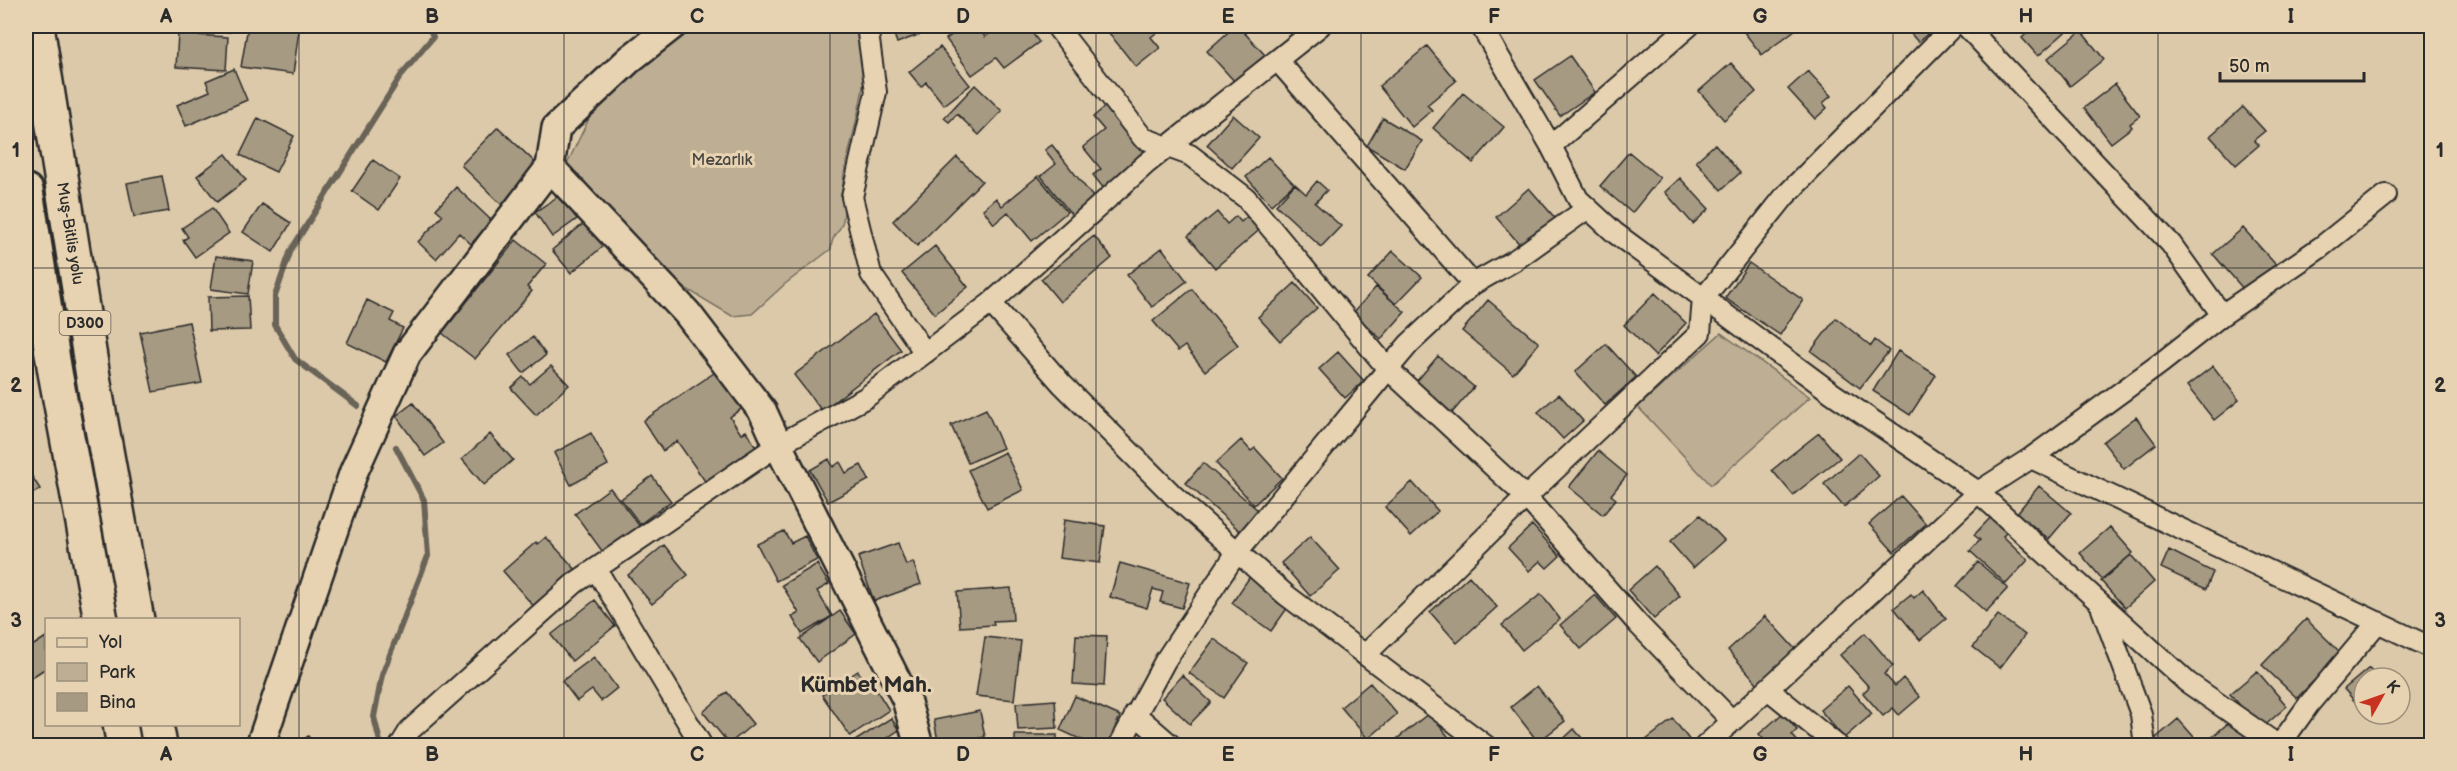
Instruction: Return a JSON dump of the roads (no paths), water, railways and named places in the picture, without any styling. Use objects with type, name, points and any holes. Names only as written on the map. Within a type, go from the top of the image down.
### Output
[{"type":"highway","name":"Muş-Bitlis yolu","points":[[37,26],[96,395],[137,618]]},
{"type":"highway","name":"D300","points":[[26,191],[32,270],[100,618]]},
{"type":"highway","points":[[120,726],[124,746]]},
{"type":"highway","points":[[156,726],[160,746]]},
{"type":"street","points":[[260,746],[354,471],[407,354],[550,166],[556,128],[630,59],[672,26]]},
{"type":"street","points":[[867,26],[876,92],[852,197],[871,274],[925,353]]},
{"type":"street","points":[[1056,26],[1143,138],[1190,155],[1246,198],[1388,369],[1526,497],[1639,625],[1732,721]]},
{"type":"street","points":[[400,746],[410,730],[575,583],[778,445],[865,398],[991,303],[1147,163],[1320,26]]},
{"type":"street","points":[[1481,26],[1551,146],[1578,199],[1615,233],[1832,393],[1978,492],[2187,682],[2279,746],[2309,704],[2378,622]]},
{"type":"street","points":[[1551,146],[1689,26]]},
{"type":"street","points":[[1365,655],[1526,497],[1700,333],[1703,299],[1785,196],[1953,26]]},
{"type":"street","points":[[1965,26],[2171,244],[2222,315]]},
{"type":"street","points":[[1278,61],[1473,284]]},
{"type":"street","points":[[550,166],[687,313],[763,412],[906,699],[919,746]]},
{"type":"street","points":[[1705,746],[1978,492],[2031,458],[2161,363],[2222,315],[2321,247],[2386,195]]},
{"type":"street","points":[[1119,746],[1134,714],[1165,661],[1237,552],[1409,344],[1473,284],[1515,260],[1588,208]]},
{"type":"street","points":[[991,303],[1070,392],[1174,496],[1286,595],[1486,746]]},
{"type":"street","points":[[2031,458],[2432,648]]},
{"type":"street","points":[[596,569],[702,746]]},
{"type":"street","points":[[2101,605],[2141,714],[2145,746]]},
{"type":"street","points":[[1768,688],[1838,746]]},
{"type":"street","points":[[1134,714],[1172,746]]},
{"type":"waterway","points":[[358,406],[295,359],[275,325],[275,296],[291,250],[402,74],[433,37],[429,26]]},
{"type":"waterway","points":[[381,746],[374,717],[382,675],[428,556],[424,500],[396,447]]},
{"type":"district","name":"Kümbet Mah.","points":[[866,685]]},
{"type":"park label","name":"Mezarlık","points":[[722,160]]}]
